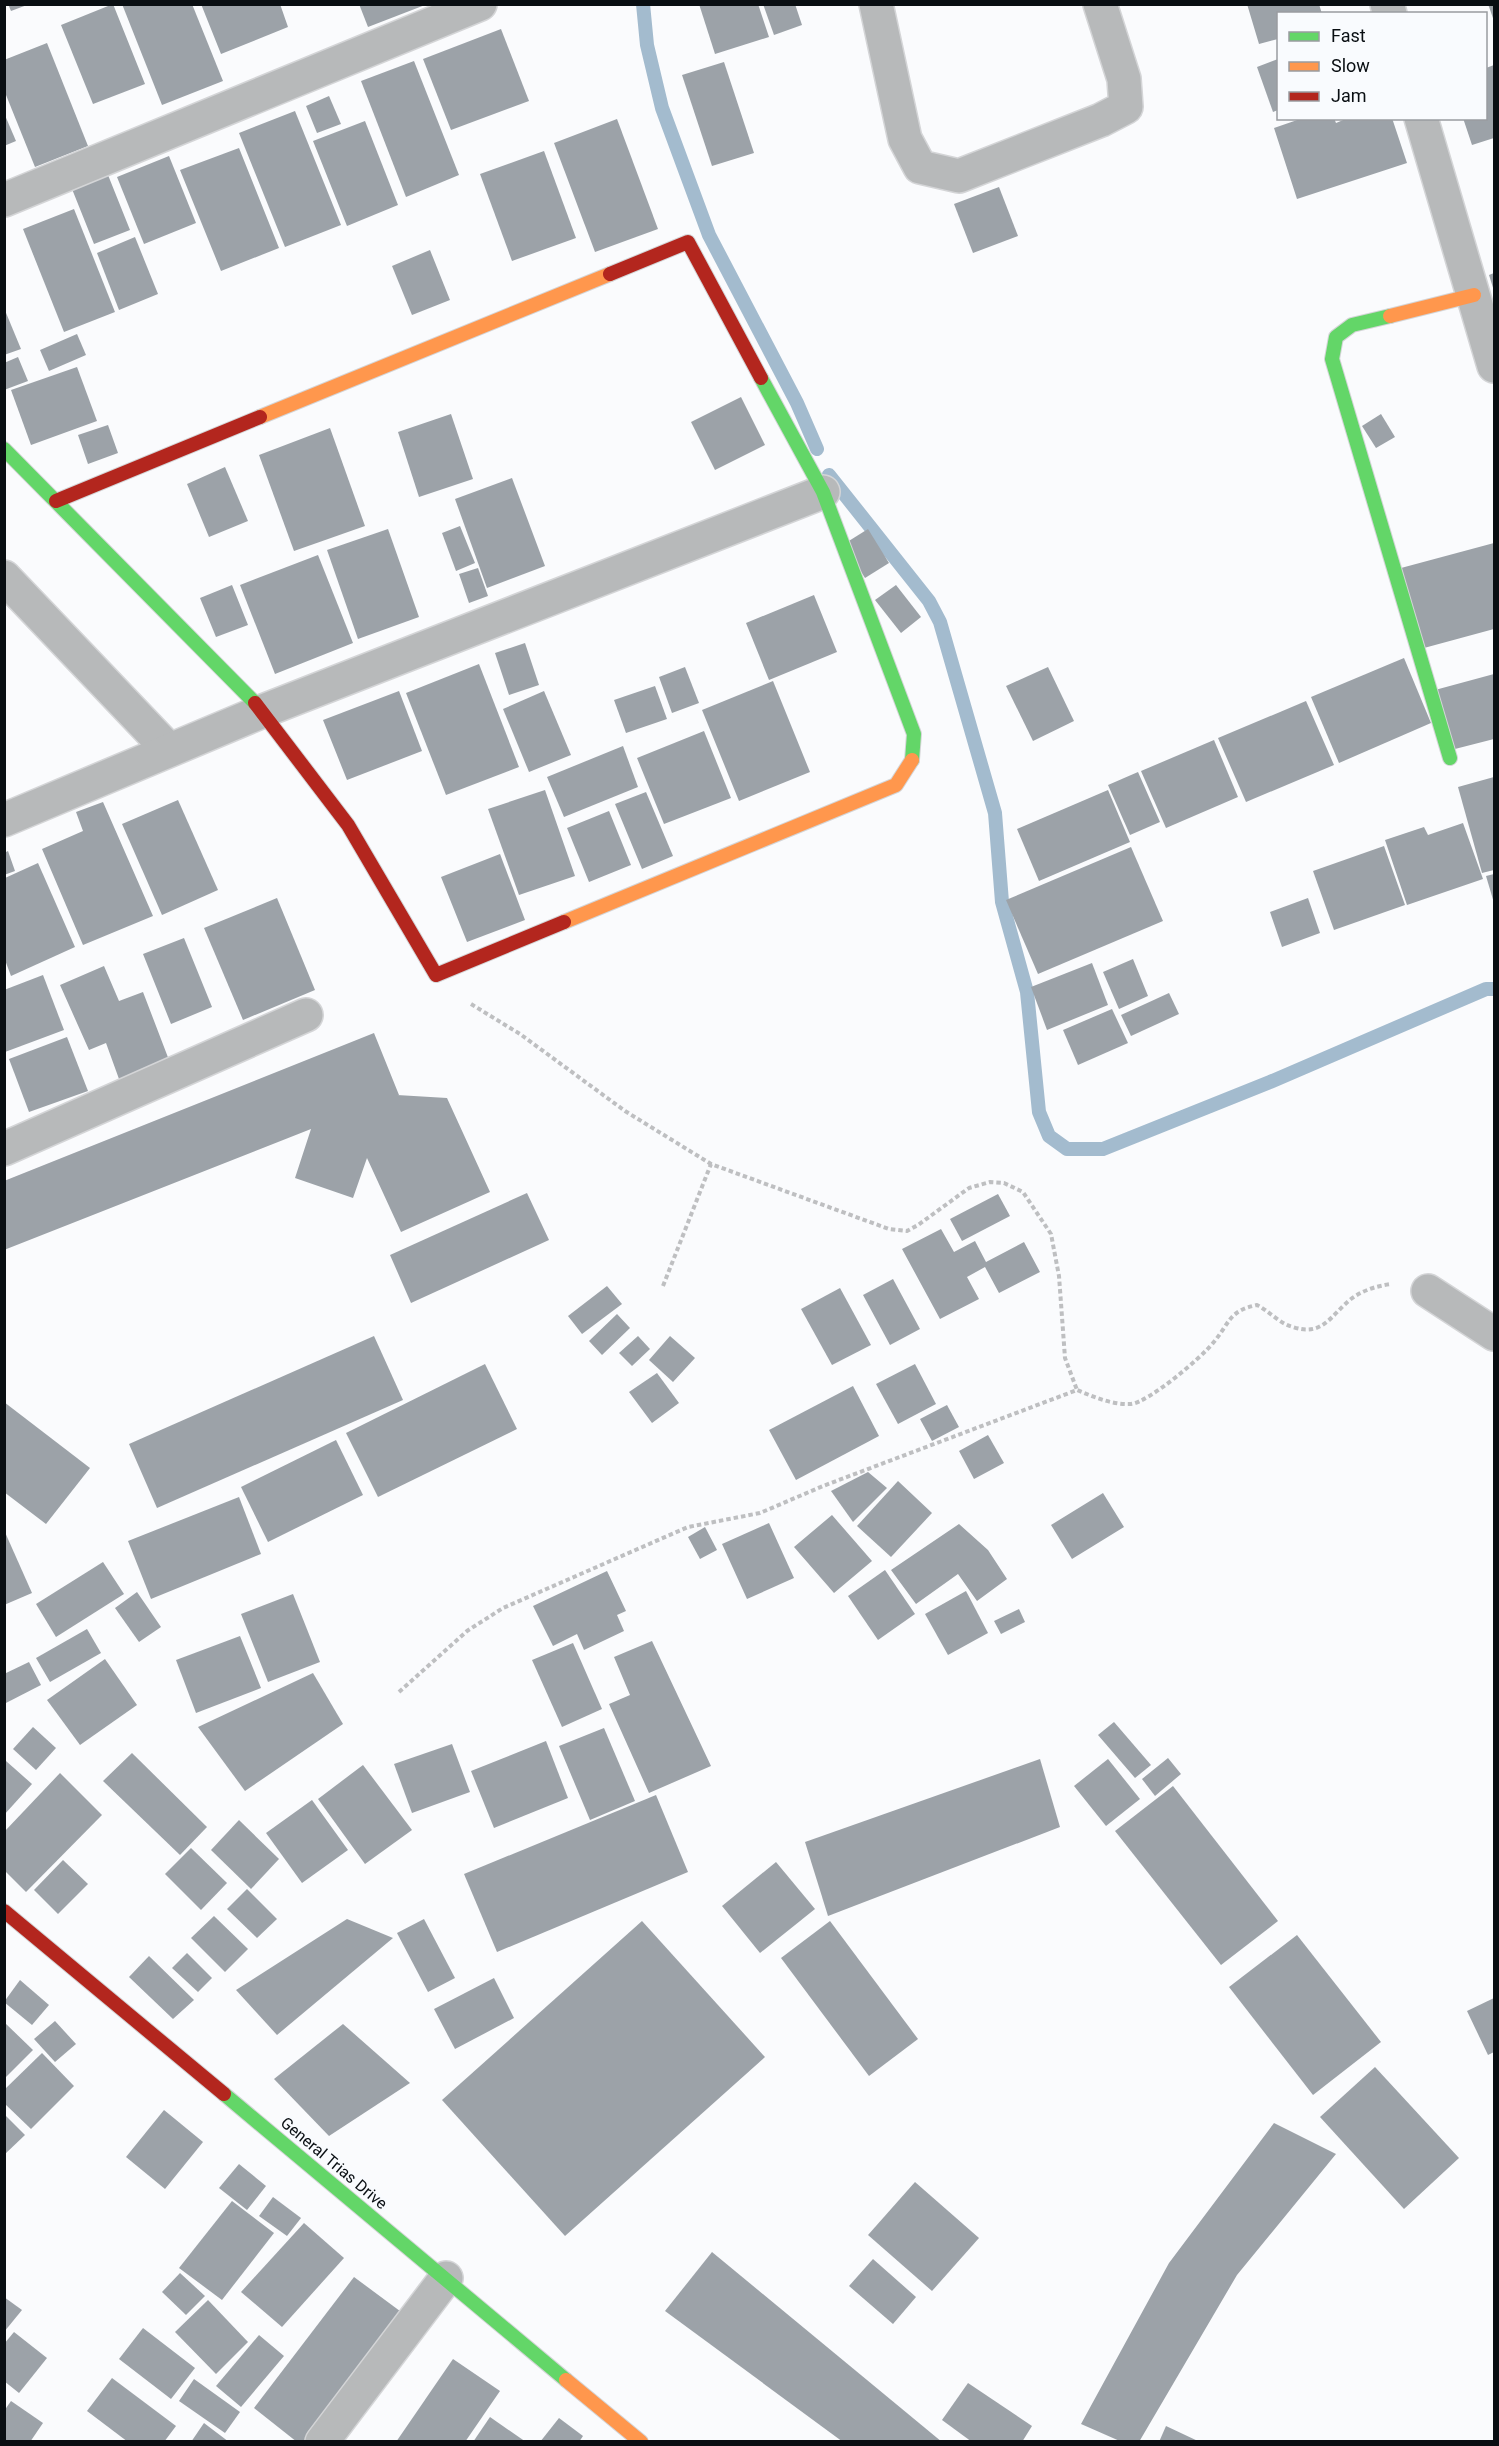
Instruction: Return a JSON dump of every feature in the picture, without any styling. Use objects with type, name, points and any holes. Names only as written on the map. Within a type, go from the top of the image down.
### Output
[{"type":"street","points":[[4,200],[480,4]]},
{"type":"street","points":[[876,4],[905,139],[921,167],[959,176],[1101,120],[1126,107],[1124,79],[1100,4]]},
{"type":"street","points":[[1422,120],[1494,366]]},
{"type":"street","points":[[4,449],[263,711],[348,825],[436,975],[896,784],[912,760],[914,734],[823,492],[688,242],[56,501]]},
{"type":"street","points":[[1450,758],[1332,359],[1336,337],[1352,325],[1473,295]]},
{"type":"street","points":[[4,820],[263,711],[823,492]]},
{"type":"street","points":[[4,577],[169,750]]},
{"type":"street","points":[[4,1149],[306,1015]]},
{"type":"street","points":[[1428,1291],[1494,1334]]},
{"type":"street","name":"General Trias Drive","points":[[4,1911],[641,2442]]},
{"type":"street","points":[[322,2442],[447,2278]]},
{"type":"path","points":[[436,975],[479,1011],[520,1034],[625,1111],[711,1164],[889,1229],[907,1231],[969,1188],[990,1182],[1004,1183],[1023,1192],[1052,1234],[1059,1276],[1065,1358],[1077,1390]]},
{"type":"path","points":[[663,1287],[711,1164]]},
{"type":"path","points":[[399,1692],[467,1630],[503,1608],[688,1527],[760,1513],[833,1481],[1077,1390],[1109,1402],[1133,1404],[1178,1376],[1213,1343],[1232,1316],[1241,1308],[1257,1305],[1291,1327],[1313,1330],[1331,1321],[1352,1299],[1376,1286],[1404,1283],[1428,1291]]},
{"type":"building","points":[[8,4],[27,4],[27,5],[11,11]]},
{"type":"building","points":[[113,4],[145,84],[93,104],[61,25]]},
{"type":"building","points":[[122,4],[192,4],[223,81],[162,105]]},
{"type":"building","points":[[201,4],[280,4],[288,27],[221,54]]},
{"type":"building","points":[[359,4],[425,4],[425,5],[368,27]]},
{"type":"building","points":[[699,4],[758,4],[769,37],[715,54]]},
{"type":"building","points":[[763,4],[795,4],[802,25],[774,35]]},
{"type":"building","points":[[1247,4],[1319,4],[1321,12],[1277,12],[1277,39],[1259,44]]},
{"type":"building","points":[[1488,4],[1494,4],[1494,21]]},
{"type":"building","points":[[501,29],[529,101],[451,130],[423,59]]},
{"type":"building","points":[[47,43],[88,146],[35,167],[4,90],[4,60]]},
{"type":"building","points":[[1277,59],[1277,110],[1273,112],[1257,67]]},
{"type":"building","points":[[414,61],[459,175],[406,197],[361,81]]},
{"type":"building","points":[[724,62],[754,153],[712,166],[682,75]]},
{"type":"building","points":[[1494,65],[1494,138],[1472,145],[1464,120],[1487,120],[1487,68]]},
{"type":"building","points":[[329,96],[341,124],[317,133],[306,106]]},
{"type":"building","points":[[295,111],[341,225],[285,247],[239,133]]},
{"type":"building","points":[[4,113],[16,141],[4,146]]},
{"type":"building","points":[[617,119],[658,229],[595,252],[554,143]]},
{"type":"building","points":[[1297,120],[1335,120],[1336,123],[1343,120],[1393,120],[1407,163],[1297,199],[1274,128]]},
{"type":"building","points":[[365,121],[398,205],[347,226],[313,141]]},
{"type":"building","points":[[239,148],[279,248],[221,271],[180,170]]},
{"type":"building","points":[[544,151],[576,238],[512,261],[480,174]]},
{"type":"building","points":[[169,156],[196,223],[144,244],[117,177]]},
{"type":"building","points":[[108,175],[130,230],[94,244],[72,189]]},
{"type":"building","points":[[999,187],[1018,236],[973,253],[954,204]]},
{"type":"building","points":[[74,209],[115,312],[64,332],[23,229]]},
{"type":"building","points":[[135,237],[158,294],[119,310],[97,253]]},
{"type":"building","points":[[430,250],[450,300],[412,315],[392,266]]},
{"type":"building","points":[[1494,273],[1494,291],[1489,275]]},
{"type":"building","points":[[4,308],[21,349],[4,355]]},
{"type":"building","points":[[77,334],[86,355],[49,371],[40,350]]},
{"type":"building","points":[[18,357],[28,381],[4,390],[4,363]]},
{"type":"building","points":[[77,367],[97,421],[31,445],[11,390]]},
{"type":"building","points":[[741,397],[765,445],[715,470],[691,422]]},
{"type":"building","points":[[451,414],[473,479],[419,497],[398,432]]},
{"type":"building","points":[[1381,414],[1395,437],[1376,448],[1362,426]]},
{"type":"building","points":[[108,425],[118,453],[88,464],[78,435]]},
{"type":"building","points":[[330,428],[365,526],[294,551],[259,455]]},
{"type":"building","points":[[225,467],[248,521],[209,537],[187,484]]},
{"type":"building","points":[[512,478],[545,566],[487,588],[455,499]]},
{"type":"building","points":[[460,526],[475,563],[456,571],[442,533]]},
{"type":"building","points":[[388,529],[419,617],[358,639],[327,550]]},
{"type":"building","points":[[868,529],[889,563],[865,578],[844,544]]},
{"type":"building","points":[[1494,543],[1494,629],[1424,648],[1401,568]]},
{"type":"building","points":[[318,555],[353,643],[275,674],[240,585]]},
{"type":"building","points":[[478,568],[488,596],[469,603],[459,574]]},
{"type":"building","points":[[232,585],[248,625],[216,637],[200,598]]},
{"type":"building","points":[[896,585],[921,617],[901,633],[875,600]]},
{"type":"building","points":[[814,595],[837,652],[769,680],[746,623]]},
{"type":"building","points":[[525,643],[539,685],[509,695],[495,653]]},
{"type":"building","points":[[1404,658],[1431,723],[1339,763],[1311,697]]},
{"type":"building","points":[[479,664],[519,767],[446,795],[406,693]]},
{"type":"building","points":[[685,667],[699,703],[672,713],[659,677]]},
{"type":"building","points":[[1048,667],[1074,721],[1033,741],[1006,686]]},
{"type":"building","points":[[1494,674],[1494,739],[1451,750],[1435,690]]},
{"type":"building","points":[[773,681],[810,772],[739,801],[702,710]]},
{"type":"building","points":[[655,686],[667,719],[626,733],[614,700]]},
{"type":"building","points":[[399,691],[422,751],[347,780],[323,720]]},
{"type":"building","points":[[544,691],[571,755],[529,772],[503,709]]},
{"type":"building","points":[[1306,701],[1334,765],[1246,802],[1218,738]]},
{"type":"building","points":[[704,731],[731,798],[664,824],[637,758]]},
{"type":"building","points":[[1214,740],[1238,797],[1166,828],[1141,771]]},
{"type":"building","points":[[623,746],[638,787],[564,817],[547,777]]},
{"type":"building","points":[[1138,772],[1160,822],[1130,835],[1108,785]]},
{"type":"building","points":[[1494,777],[1494,870],[1482,873],[1458,787]]},
{"type":"building","points":[[545,790],[575,876],[519,895],[488,809]]},
{"type":"building","points":[[1108,790],[1130,842],[1039,881],[1017,829]]},
{"type":"building","points":[[646,792],[673,856],[642,869],[615,804]]},
{"type":"building","points":[[178,800],[218,890],[162,915],[122,824]]},
{"type":"building","points":[[103,802],[153,916],[83,945],[42,849],[83,831],[76,812]]},
{"type":"building","points":[[609,811],[631,865],[589,882],[567,828]]},
{"type":"building","points":[[1463,823],[1483,879],[1407,905],[1385,840],[1424,827],[1428,835]]},
{"type":"building","points":[[1384,846],[1405,905],[1334,930],[1313,871]]},
{"type":"building","points":[[1131,847],[1163,921],[1038,974],[1006,900]]},
{"type":"building","points":[[8,851],[15,871],[4,875],[4,853]]},
{"type":"building","points":[[500,854],[525,920],[467,942],[441,877]]},
{"type":"building","points":[[38,863],[75,947],[11,976],[5,960],[5,878]]},
{"type":"building","points":[[1494,874],[1494,903],[1486,876]]},
{"type":"building","points":[[277,898],[315,990],[243,1020],[204,928]]},
{"type":"building","points":[[1308,898],[1320,933],[1282,947],[1270,912]]},
{"type":"building","points":[[184,938],[212,1007],[171,1024],[143,954]]},
{"type":"building","points":[[1133,959],[1148,996],[1119,1009],[1103,972]]},
{"type":"building","points":[[1092,963],[1108,1005],[1047,1030],[1031,987]]},
{"type":"building","points":[[104,966],[119,1001],[143,992],[169,1060],[119,1079],[106,1043],[89,1050],[60,985]]},
{"type":"building","points":[[43,975],[64,1030],[5,1052],[4,990]]},
{"type":"building","points":[[1169,993],[1179,1014],[1131,1036],[1121,1015]]},
{"type":"building","points":[[1112,1009],[1128,1043],[1078,1065],[1063,1030]]},
{"type":"building","points":[[374,1033],[399,1095],[397,1095],[447,1098],[490,1192],[401,1232],[367,1158],[353,1198],[295,1178],[311,1129],[4,1250],[4,1181]]},
{"type":"building","points":[[67,1037],[88,1091],[29,1112],[9,1059]]},
{"type":"building","points":[[527,1193],[549,1240],[411,1303],[390,1255]]},
{"type":"building","points":[[998,1194],[1010,1216],[962,1241],[950,1219]]},
{"type":"building","points":[[941,1229],[954,1252],[975,1241],[986,1262],[1024,1242],[1040,1272],[999,1293],[985,1267],[967,1277],[979,1299],[940,1319],[902,1249]]},
{"type":"building","points":[[893,1279],[920,1329],[890,1345],[863,1295]]},
{"type":"building","points":[[607,1286],[622,1304],[582,1334],[568,1316]]},
{"type":"building","points":[[840,1288],[871,1345],[832,1365],[801,1309]]},
{"type":"building","points":[[617,1314],[630,1328],[602,1355],[589,1341]]},
{"type":"building","points":[[374,1336],[403,1400],[157,1508],[129,1444]]},
{"type":"building","points":[[638,1336],[650,1349],[632,1366],[619,1353]]},
{"type":"building","points":[[670,1336],[695,1358],[673,1382],[649,1360]]},
{"type":"building","points":[[485,1364],[517,1429],[378,1497],[346,1433]]},
{"type":"building","points":[[915,1364],[936,1404],[898,1424],[876,1384]]},
{"type":"building","points":[[657,1373],[679,1403],[652,1423],[629,1392]]},
{"type":"building","points":[[853,1386],[879,1436],[796,1480],[769,1430]]},
{"type":"building","points":[[4,1402],[90,1468],[46,1524],[4,1492]]},
{"type":"building","points":[[947,1405],[959,1427],[932,1441],[920,1419]]},
{"type":"building","points":[[988,1435],[1004,1463],[974,1479],[959,1451]]},
{"type":"building","points":[[336,1440],[363,1495],[268,1542],[241,1487]]},
{"type":"building","points":[[868,1472],[887,1488],[853,1522],[831,1491]]},
{"type":"building","points":[[898,1481],[932,1513],[891,1557],[857,1526]]},
{"type":"building","points":[[1103,1493],[1124,1527],[1072,1559],[1051,1525]]},
{"type":"building","points":[[239,1497],[261,1554],[151,1599],[128,1541]]},
{"type":"building","points":[[832,1515],[872,1561],[834,1593],[794,1547]]},
{"type":"building","points":[[769,1523],[794,1578],[747,1599],[722,1544]]},
{"type":"building","points":[[959,1524],[988,1550],[1007,1579],[977,1601],[958,1574],[916,1604],[891,1570]]},
{"type":"building","points":[[705,1527],[717,1550],[700,1559],[688,1537]]},
{"type":"building","points":[[4,1530],[32,1593],[4,1605]]},
{"type":"building","points":[[103,1562],[124,1594],[56,1637],[36,1604]]},
{"type":"building","points":[[885,1570],[915,1614],[878,1640],[848,1596]]},
{"type":"building","points":[[607,1571],[626,1611],[617,1615],[624,1631],[584,1650],[577,1634],[553,1646],[533,1606]]},
{"type":"building","points":[[966,1591],[988,1633],[948,1655],[925,1614]]},
{"type":"building","points":[[137,1592],[161,1627],[139,1642],[115,1608]]},
{"type":"building","points":[[293,1594],[320,1662],[268,1682],[241,1614]]},
{"type":"building","points":[[1019,1609],[1025,1622],[1001,1634],[994,1621]]},
{"type":"building","points":[[87,1629],[101,1653],[50,1682],[36,1658]]},
{"type":"building","points":[[240,1636],[261,1688],[196,1713],[176,1660]]},
{"type":"building","points":[[652,1641],[711,1766],[649,1793],[609,1704],[630,1695],[614,1657]]},
{"type":"building","points":[[573,1643],[602,1709],[562,1727],[532,1660]]},
{"type":"building","points":[[105,1659],[137,1705],[80,1745],[47,1700]]},
{"type":"building","points":[[29,1662],[41,1685],[4,1704],[4,1674]]},
{"type":"building","points":[[313,1673],[343,1724],[245,1791],[198,1727]]},
{"type":"building","points":[[1114,1722],[1151,1765],[1135,1778],[1098,1735]]},
{"type":"building","points":[[33,1727],[56,1748],[36,1770],[13,1749]]},
{"type":"building","points":[[604,1728],[635,1801],[590,1820],[559,1746]]},
{"type":"building","points":[[546,1741],[568,1798],[494,1828],[471,1771]]},
{"type":"building","points":[[452,1744],[470,1792],[412,1813],[394,1764]]},
{"type":"building","points":[[132,1753],[207,1827],[180,1855],[103,1781]]},
{"type":"building","points":[[1168,1758],[1181,1774],[1155,1796],[1142,1779]]},
{"type":"building","points":[[1040,1759],[1060,1827],[828,1916],[805,1842]]},
{"type":"building","points":[[1108,1759],[1140,1799],[1106,1826],[1074,1786]]},
{"type":"building","points":[[6,1761],[32,1784],[4,1815],[4,1763]]},
{"type":"building","points":[[363,1765],[412,1830],[365,1864],[318,1799]]},
{"type":"building","points":[[60,1773],[102,1815],[26,1892],[5,1871],[5,1831]]},
{"type":"building","points":[[1173,1786],[1278,1921],[1221,1965],[1115,1831]]},
{"type":"building","points":[[656,1795],[688,1872],[497,1952],[464,1874]]},
{"type":"building","points":[[312,1800],[348,1850],[302,1883],[266,1833]]},
{"type":"building","points":[[239,1820],[279,1859],[251,1889],[211,1850]]},
{"type":"building","points":[[191,1848],[227,1883],[201,1910],[165,1874]]},
{"type":"building","points":[[63,1860],[88,1884],[58,1914],[34,1890]]},
{"type":"building","points":[[776,1862],[815,1909],[760,1953],[722,1906]]},
{"type":"building","points":[[247,1889],[277,1919],[257,1938],[227,1909]]},
{"type":"building","points":[[214,1916],[248,1949],[225,1972],[191,1938]]},
{"type":"building","points":[[347,1919],[393,1938],[277,2035],[236,1990]]},
{"type":"building","points":[[424,1919],[455,1978],[428,1992],[397,1933]]},
{"type":"building","points":[[642,1921],[765,2057],[565,2236],[442,2100]]},
{"type":"building","points":[[830,1921],[918,2039],[869,2076],[781,1958]]},
{"type":"building","points":[[1297,1935],[1381,2042],[1313,2095],[1229,1987]]},
{"type":"building","points":[[187,1953],[212,1978],[198,1992],[172,1968]]},
{"type":"building","points":[[149,1956],[194,2000],[173,2019],[129,1977]]},
{"type":"building","points":[[494,1978],[514,2018],[455,2049],[434,2009]]},
{"type":"building","points":[[20,1980],[49,2005],[32,2025],[4,2002]]},
{"type":"building","points":[[1494,1998],[1494,2052],[1488,2055],[1467,2011]]},
{"type":"building","points":[[55,2021],[76,2044],[55,2062],[34,2039]]},
{"type":"building","points":[[4,2022],[33,2050],[4,2079]]},
{"type":"building","points":[[343,2024],[410,2083],[329,2136],[274,2079]]},
{"type":"building","points":[[42,2053],[74,2086],[31,2129],[4,2103],[4,2090]]},
{"type":"building","points":[[1375,2067],[1459,2158],[1404,2209],[1320,2117]]},
{"type":"building","points":[[164,2110],[203,2142],[165,2189],[126,2157]]},
{"type":"building","points":[[4,2114],[25,2135],[4,2155]]},
{"type":"building","points":[[1274,2123],[1336,2154],[1237,2275],[1139,2442],[1122,2442],[1081,2424],[1169,2263]]},
{"type":"building","points":[[239,2164],[266,2186],[247,2210],[219,2188]]},
{"type":"building","points":[[915,2182],[979,2238],[932,2291],[868,2235]]},
{"type":"building","points":[[273,2197],[301,2218],[287,2236],[259,2216]]},
{"type":"building","points":[[232,2201],[274,2233],[222,2300],[179,2268]]},
{"type":"building","points":[[304,2223],[344,2258],[282,2327],[241,2292]]},
{"type":"building","points":[[712,2252],[942,2442],[843,2442],[665,2311]]},
{"type":"building","points":[[873,2259],[916,2297],[893,2324],[849,2286]]},
{"type":"building","points":[[180,2273],[205,2296],[186,2315],[162,2292]]},
{"type":"building","points":[[354,2277],[408,2317],[313,2442],[297,2442],[254,2408]]},
{"type":"building","points":[[4,2297],[22,2310],[4,2332]]},
{"type":"building","points":[[208,2300],[248,2342],[216,2374],[175,2332]]},
{"type":"building","points":[[143,2328],[195,2368],[171,2399],[119,2359]]},
{"type":"building","points":[[14,2332],[47,2358],[19,2393],[4,2381],[4,2344]]},
{"type":"building","points":[[259,2335],[284,2356],[241,2407],[216,2386]]},
{"type":"building","points":[[453,2359],[500,2391],[465,2442],[396,2442]]},
{"type":"building","points":[[112,2378],[176,2426],[164,2442],[128,2442],[87,2411]]},
{"type":"building","points":[[194,2379],[240,2412],[225,2433],[179,2401]]},
{"type":"building","points":[[968,2383],[1032,2426],[1022,2442],[972,2442],[942,2420]]},
{"type":"building","points":[[11,2401],[43,2423],[30,2442],[4,2442],[4,2411]]},
{"type":"building","points":[[490,2417],[526,2442],[473,2442]]},
{"type":"building","points":[[559,2418],[583,2436],[579,2442],[540,2442]]},
{"type":"building","points":[[204,2423],[229,2442],[191,2442]]},
{"type":"building","points":[[1166,2426],[1200,2442],[1159,2442]]},
{"type":"waterway","points":[[643,4],[647,45],[662,108],[709,235],[797,403],[817,449]]},
{"type":"waterway","points":[[829,475],[929,601],[940,622],[995,813],[1002,902],[1027,992],[1039,1112],[1049,1136],[1067,1149],[1103,1149],[1270,1082],[1486,989],[1494,989]]},
{"type":"traffic: fast","points":[[1390,316],[1352,325],[1336,337],[1332,359],[1450,758]]},
{"type":"traffic: fast","points":[[761,378],[823,492],[914,734],[912,760]]},
{"type":"traffic: fast","points":[[4,449],[255,703]]},
{"type":"traffic: fast","points":[[224,2094],[566,2380]]},
{"type":"traffic: slow","points":[[260,417],[610,274]]},
{"type":"traffic: slow","points":[[1390,316],[1474,295]]},
{"type":"traffic: slow","points":[[564,922],[896,785],[912,760]]},
{"type":"traffic: slow","points":[[566,2380],[641,2442]]},
{"type":"traffic: jam","points":[[610,274],[688,242],[761,378]]},
{"type":"traffic: jam","points":[[56,501],[260,417]]},
{"type":"traffic: jam","points":[[255,703],[348,825],[436,975],[564,922]]},
{"type":"traffic: jam","points":[[4,1911],[224,2094]]}]
